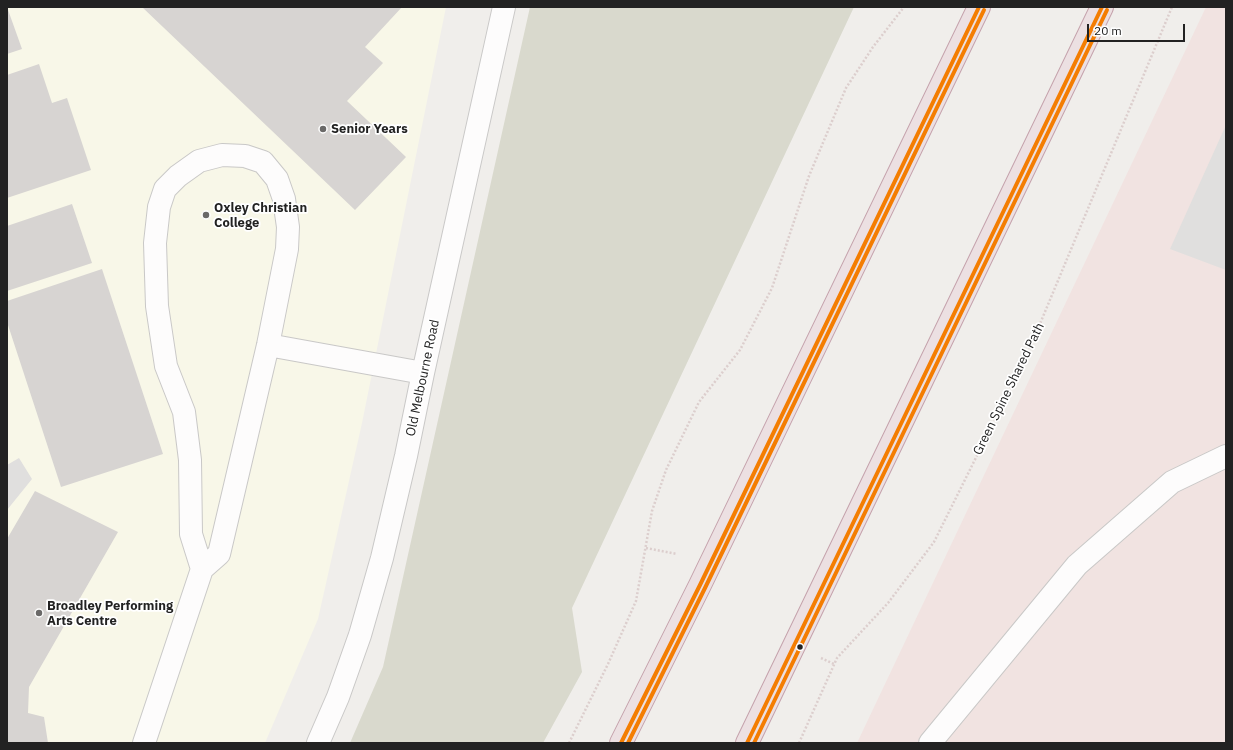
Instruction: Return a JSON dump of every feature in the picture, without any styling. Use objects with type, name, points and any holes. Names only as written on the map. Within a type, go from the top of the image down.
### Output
[{"type":"highway","points":[[621,743],[700,585],[979,7]]},
{"type":"highway","points":[[747,743],[1102,7]]},
{"type":"street","name":"Old Melbourne Road","points":[[318,743],[338,698],[357,642],[382,558],[406,456],[504,7]]},
{"type":"street","points":[[144,743],[202,568],[218,554],[268,345],[287,249],[288,227],[284,199],[276,179],[264,162],[245,156],[222,155],[199,161],[178,176],[165,189],[159,207],[155,243],[156,306],[166,366],[184,412],[190,460],[191,534],[202,568]]},
{"type":"street","points":[[268,345],[423,373]]},
{"type":"street","points":[[930,743],[1077,565],[1172,482],[1226,456]]},
{"type":"path","points":[[569,743],[608,664],[636,601],[652,511],[666,470],[699,402],[740,350],[772,288],[809,176],[846,88],[873,47],[904,7]]},
{"type":"path","name":"Green Spine Shared Path","points":[[799,743],[837,658],[888,603],[934,542],[1027,355],[1172,7]]},
{"type":"path","points":[[646,548],[677,554]]},
{"type":"path","points":[[821,658],[834,664]]},
{"type":"shaded area","name":"Oxley Christian College","points":[[7,7],[446,7],[362,423],[318,619],[265,743],[7,743]]},
{"type":"shaded area","points":[[530,7],[854,7],[572,608],[582,672],[543,743],[350,743],[383,667]]},
{"type":"shaded area","points":[[1206,7],[1226,7],[1226,743],[857,743]]},
{"type":"shaded area","points":[[1226,125],[1226,270],[1170,249]]},
{"type":"shaded area","points":[[19,458],[32,479],[7,510],[7,465]]},
{"type":"building","points":[[7,7],[22,49],[7,54]]},
{"type":"building","name":"Senior Years","points":[[142,7],[402,7],[365,47],[383,63],[347,101],[406,157],[355,210]]},
{"type":"building","points":[[39,64],[52,103],[67,98],[91,170],[7,198],[7,75]]},
{"type":"building","points":[[72,204],[92,263],[7,291],[7,226]]},
{"type":"building","points":[[102,269],[163,454],[61,487],[7,322],[7,301]]},
{"type":"building","name":"Broadley Performing Arts Centre","points":[[35,491],[118,532],[29,687],[28,713],[44,717],[48,743],[7,743],[7,539]]},
{"type":"transit line","points":[[621,743],[700,585],[979,7]]},
{"type":"transit line","points":[[747,743],[1102,7]]},
{"type":"transit line","points":[[628,743],[705,588],[984,10]]},
{"type":"transit line","points":[[754,743],[1107,10]]},
{"type":"place","name":"Senior Years","points":[[323,129]]},
{"type":"place","name":"Oxley Christian College","points":[[206,215]]},
{"type":"place","name":"Broadley Performing Arts Centre","points":[[39,613]]}]
